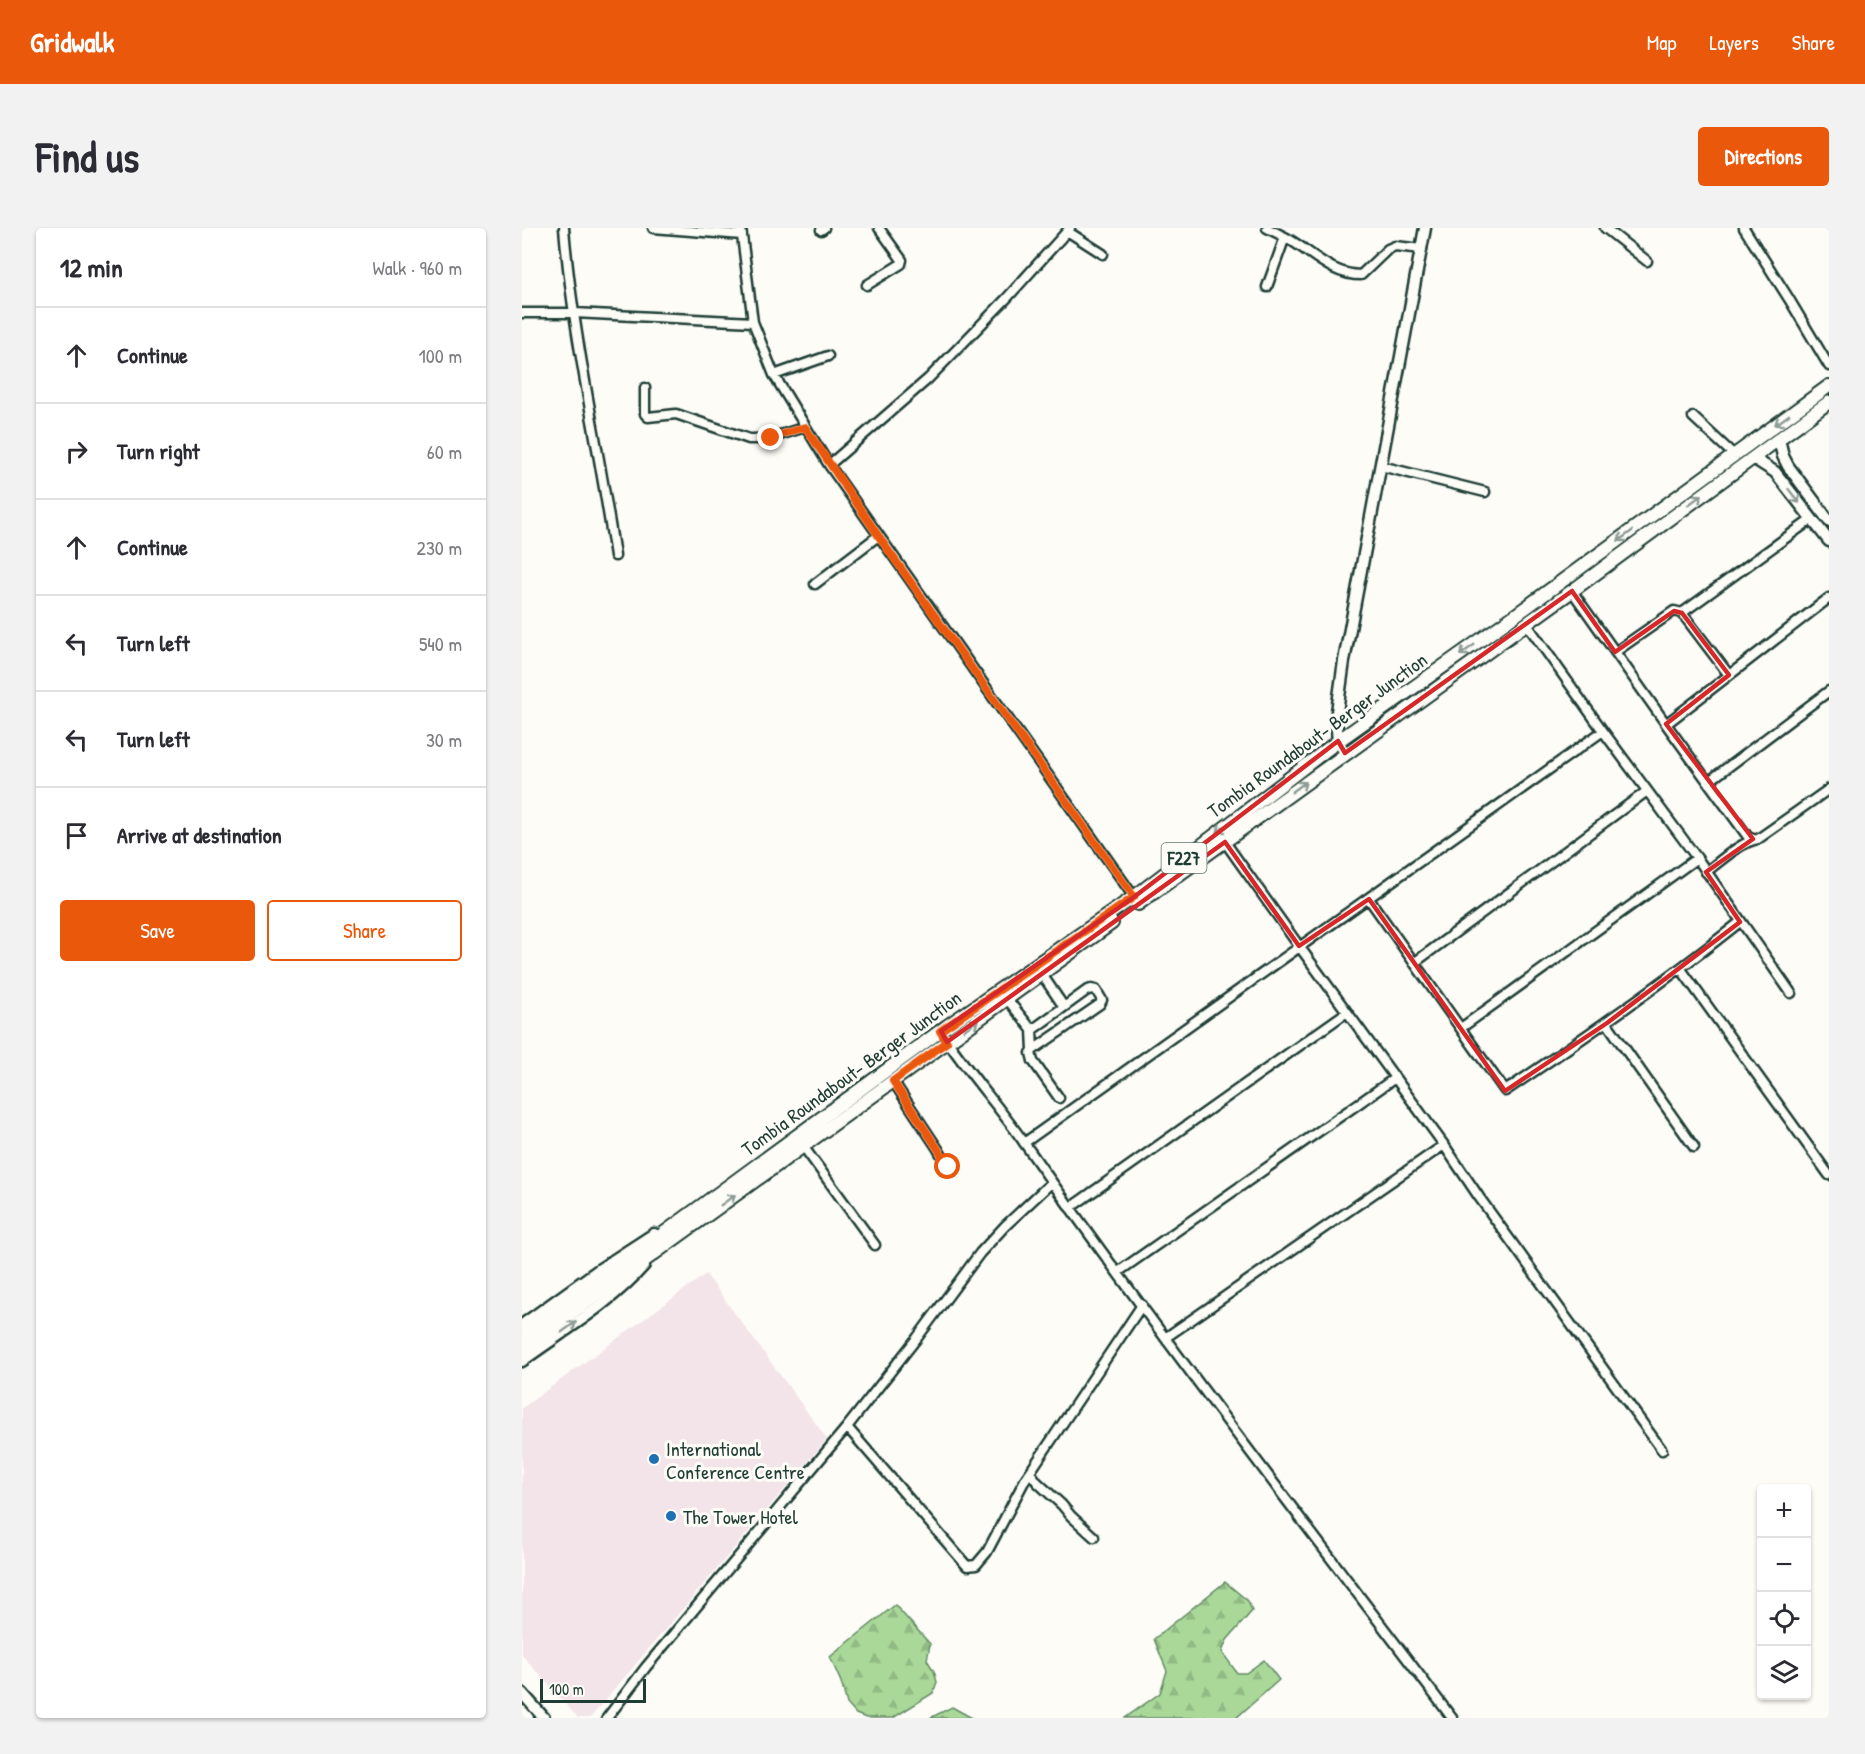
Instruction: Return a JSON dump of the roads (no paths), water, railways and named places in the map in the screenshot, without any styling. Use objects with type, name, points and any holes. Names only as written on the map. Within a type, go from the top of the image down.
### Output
[{"type":"main road","name":"Tombia Roundabout- Berger Junction","points":[[541,1330],[687,1217],[944,1037],[1134,897],[1338,741],[1517,614],[1829,386]]},
{"type":"main road","name":"Tombia Roundabout- Berger Junction","points":[[541,1330],[652,1255],[893,1081],[944,1037],[1008,999],[1041,973],[1226,842],[1829,402]]},
{"type":"main road","name":"F227","points":[[522,1337],[541,1330]]},
{"type":"main road","name":"F227","points":[[522,1349],[541,1330]]},
{"type":"street","points":[[564,228],[574,313],[615,556]]},
{"type":"street","points":[[656,228],[742,231],[753,322],[774,375],[829,465],[1134,897]]},
{"type":"street","points":[[867,285],[901,264],[902,260],[879,228]]},
{"type":"street","points":[[1267,228],[1299,244],[1320,262],[1352,275],[1360,275],[1388,249],[1395,246],[1422,249]]},
{"type":"street","points":[[1345,753],[1338,741],[1336,719],[1344,661],[1425,228]]},
{"type":"street","points":[[1605,228],[1647,261]]},
{"type":"street","points":[[1744,228],[1790,299],[1829,366]]},
{"type":"street","points":[[829,465],[928,379],[1068,230],[1102,254]]},
{"type":"street","points":[[1267,287],[1285,237]]},
{"type":"street","points":[[522,313],[574,313],[753,322]]},
{"type":"street","points":[[774,375],[828,356]]},
{"type":"street","points":[[645,388],[645,414],[648,417],[676,414],[757,440],[805,427]]},
{"type":"street","points":[[1693,417],[1734,455]]},
{"type":"street","points":[[1779,439],[1788,466],[1829,521]]},
{"type":"street","points":[[1753,458],[1775,472],[1829,541]]},
{"type":"street","points":[[1381,466],[1485,492]]},
{"type":"street","points":[[1682,613],[1812,519]]},
{"type":"street","points":[[815,584],[878,536]]},
{"type":"street","points":[[1572,591],[1707,782],[1748,837],[1753,839]]},
{"type":"street","points":[[1666,724],[1829,598]]},
{"type":"street","points":[[1615,652],[1674,611],[1682,613],[1729,675]]},
{"type":"street","points":[[1526,623],[1697,858],[1791,993]]},
{"type":"street","points":[[1707,782],[1829,691]]},
{"type":"street","points":[[1024,1143],[1603,731]]},
{"type":"street","points":[[1706,872],[1829,789]]},
{"type":"street","points":[[1414,963],[1647,791]]},
{"type":"street","points":[[1226,842],[1662,1449]]},
{"type":"street","points":[[1461,1028],[1697,858]]},
{"type":"street","points":[[1369,899],[1505,1091],[1607,1023],[1740,922]]},
{"type":"street","points":[[1681,969],[1829,1175]]},
{"type":"street","points":[[1041,973],[1064,1007]]},
{"type":"street","points":[[1032,1030],[1089,990],[1096,990],[1102,1000],[1100,1004],[1033,1050]]},
{"type":"street","points":[[1008,999],[1032,1030],[1032,1061],[1059,1098]]},
{"type":"street","points":[[1070,1208],[1347,1012]]},
{"type":"street","points":[[1607,1023],[1694,1147]]},
{"type":"street","points":[[944,1037],[1165,1338],[1452,1718]]},
{"type":"street","points":[[1118,1272],[1395,1078]]},
{"type":"street","points":[[893,1081],[948,1167]]},
{"type":"street","points":[[1165,1338],[1444,1145]]},
{"type":"street","points":[[803,1146],[875,1245]]},
{"type":"street","points":[[606,1718],[847,1427],[980,1253],[1051,1183]]},
{"type":"street","points":[[522,1325],[672,1222],[687,1217]]},
{"type":"street","points":[[522,1361],[625,1285],[652,1255]]},
{"type":"street","points":[[847,1427],[968,1566],[976,1565],[987,1552],[1030,1472],[1142,1305]]},
{"type":"street","points":[[1030,1472],[1094,1537]]},
{"type":"street","points":[[522,1693],[544,1718]]},
{"type":"street","points":[[522,1711],[528,1718]]},
{"type":"place","name":"International Conference Centre","points":[[654,1459]]},
{"type":"place","name":"The Tower Hotel","points":[[671,1516]]}]
